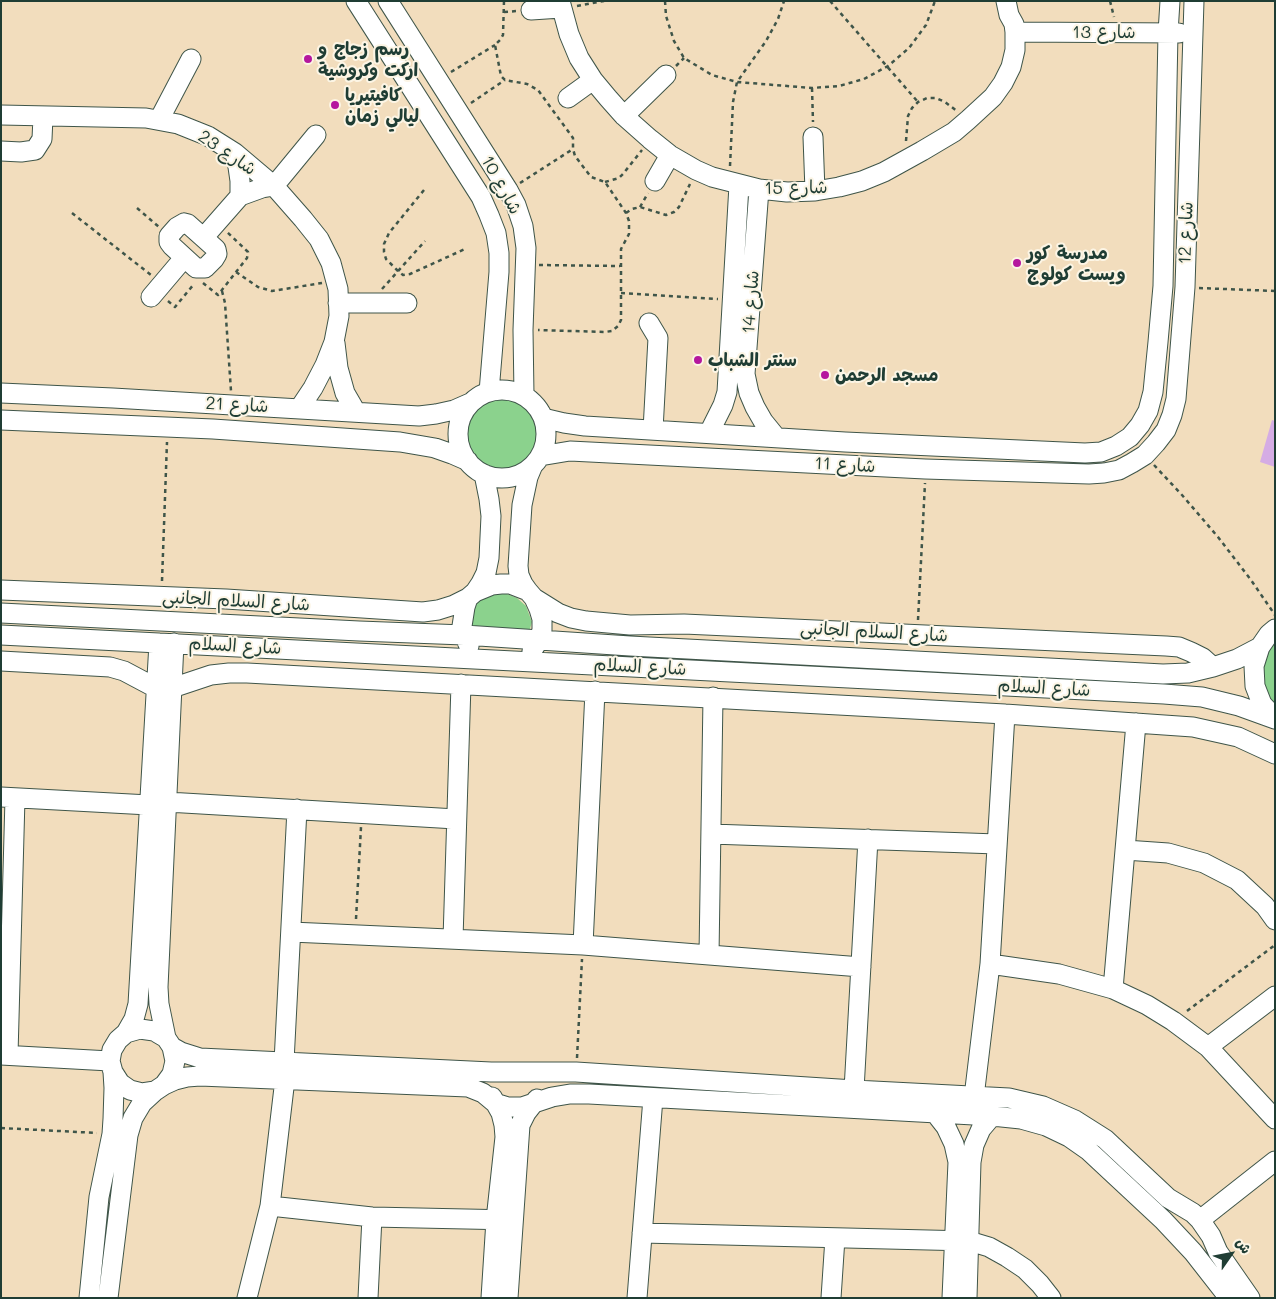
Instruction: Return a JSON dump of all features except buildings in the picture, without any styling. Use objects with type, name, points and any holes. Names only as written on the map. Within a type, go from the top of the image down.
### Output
[{"type":"street","name":"شارع 10","points":[[356,1],[490,214],[499,252],[499,272],[488,392]]},
{"type":"street","name":"شارع 10","points":[[388,1],[516,205],[523,226],[526,248],[523,330],[524,395]]},
{"type":"street","points":[[995,1],[1006,2]]},
{"type":"street","name":"شارع 12","points":[[1130,437],[1140,426],[1148,411],[1153,392],[1158,342],[1163,286],[1170,1]]},
{"type":"street","name":"شارع 12","points":[[1145,455],[1166,430],[1176,400],[1185,288],[1194,1]]},
{"type":"street","name":"شارع 15","points":[[561,5],[568,34],[579,58],[608,98],[624,116],[650,139],[670,155],[696,170],[734,183],[759,189],[787,192],[815,191],[862,181],[884,172],[938,142],[968,120],[993,97],[1003,82],[1013,58],[1015,32],[1006,2]]},
{"type":"street","points":[[530,10],[561,5]]},
{"type":"street","name":"شارع 13","points":[[1015,32],[1192,33]]},
{"type":"street","points":[[159,120],[191,59]]},
{"type":"street","points":[[624,116],[666,75]]},
{"type":"street","points":[[568,98],[594,80]]},
{"type":"street","name":"شارع 23","points":[[1,115],[146,118],[178,124],[208,136],[235,153],[274,186],[320,240],[331,263],[338,289],[339,316],[334,342],[317,380],[299,409]]},
{"type":"street","points":[[1,151],[21,152],[35,150],[42,139],[43,116]]},
{"type":"street","points":[[204,237],[240,196],[274,186],[316,135]]},
{"type":"street","points":[[813,136],[815,191]]},
{"type":"street","points":[[235,153],[240,182],[240,196]]},
{"type":"street","points":[[655,181],[670,155]]},
{"type":"street","name":"شارع 14","points":[[708,433],[723,405],[726,392],[732,299],[734,183]]},
{"type":"street","name":"شارع 14","points":[[759,189],[745,374],[754,408],[776,437]]},
{"type":"street","points":[[184,223],[204,237],[216,248],[217,254],[205,268],[196,268],[169,242],[169,236],[177,227],[184,223]]},
{"type":"street","points":[[156,290],[184,258]]},
{"type":"street","points":[[338,303],[407,303]]},
{"type":"street","points":[[649,323],[658,338],[653,430]]},
{"type":"street","name":"شارع 23","points":[[334,342],[338,368],[345,393],[356,412]]},
{"type":"street","points":[[522,661],[539,640],[542,630],[542,619],[539,609],[519,575],[519,557],[522,505],[528,477],[537,461],[545,445],[546,434],[543,418],[533,402],[524,395],[512,391],[488,392],[478,396],[470,404],[463,414],[458,438],[468,462],[475,469],[494,477],[505,478],[525,472],[537,461]]},
{"type":"street","name":"شارع 21","points":[[1,393],[419,416],[454,410],[470,404]]},
{"type":"street","points":[[112,425],[113,398]]},
{"type":"street","name":"شارع 11","points":[[543,418],[564,424],[653,430],[845,442],[1085,453],[1101,452],[1116,446],[1130,437]]},
{"type":"street","name":"شارع 21","points":[[1,420],[314,436],[409,443],[435,448],[468,462]]},
{"type":"street","points":[[843,465],[845,442]]},
{"type":"street","name":"شارع 11","points":[[537,461],[570,451],[925,470],[1089,474],[1118,470],[1145,455]]},
{"type":"street","points":[[478,659],[472,652],[462,626],[463,616],[472,595],[482,583],[489,558],[491,516],[484,474]]},
{"type":"street","name":"شارع السلام الجانبى","points":[[1,590],[226,599],[423,612],[454,605],[492,585],[510,584],[531,594],[552,609],[571,618],[586,621],[630,625],[684,624],[1166,646],[1179,647],[1191,652],[1203,658],[1213,667]]},
{"type":"street","points":[[359,631],[361,608]]},
{"type":"street","name":"شارع السلام","points":[[1,613],[464,635],[630,646],[1163,674],[1188,673],[1213,667],[1237,659],[1260,648]]},
{"type":"street","points":[[630,625],[630,646]]},
{"type":"street","points":[[1275,629],[1269,634],[1260,648],[1254,666],[1255,686],[1262,704],[1275,718]]},
{"type":"street","name":"شارع السلام","points":[[1,635],[1164,694],[1202,697],[1239,706],[1275,718]]},
{"type":"street","points":[[89,1298],[99,1197],[112,1134],[114,1103],[112,1050],[118,1040],[126,1033],[134,1019],[138,1004],[158,803],[166,643]]},
{"type":"street","points":[[1,661],[110,667],[164,688],[211,675],[229,673],[713,697],[1193,726],[1238,737],[1275,754]]},
{"type":"street","points":[[452,939],[461,684]]},
{"type":"street","points":[[583,945],[595,691]]},
{"type":"street","points":[[709,955],[713,697]]},
{"type":"street","points":[[974,1097],[990,964],[1005,714]]},
{"type":"street","points":[[1113,989],[1136,723]]},
{"type":"street","points":[[112,1066],[4,1055],[8,797],[456,819]]},
{"type":"street","points":[[108,1298],[128,1135],[133,1118],[142,1103],[172,1074],[175,1061],[159,1004],[158,803]]},
{"type":"street","points":[[247,1298],[270,1206],[285,1070],[297,810]]},
{"type":"street","points":[[711,834],[997,844]]},
{"type":"street","points":[[854,1090],[868,839]]},
{"type":"street","points":[[1125,850],[1168,853],[1204,862],[1237,880],[1265,906],[1275,920]]},
{"type":"street","points":[[291,932],[583,945],[861,967]]},
{"type":"street","points":[[990,964],[1059,974],[1113,989],[1147,1005],[1173,1021],[1208,1047],[1275,1119]]},
{"type":"street","points":[[1208,1047],[1275,996]]},
{"type":"street","points":[[126,1033],[140,1029],[154,1031],[181,1052],[200,1058],[285,1070],[468,1087],[482,1093],[495,1103],[508,1107],[522,1107],[552,1097],[570,1094],[1021,1118],[1046,1126],[1069,1137],[1089,1152],[1164,1220],[1193,1252],[1229,1298]]},
{"type":"street","points":[[112,1066],[120,1083],[130,1090],[142,1093],[181,1078],[285,1070],[576,1072],[1008,1098],[1043,1106],[1075,1120],[1105,1139],[1168,1198],[1184,1207],[1200,1220],[1211,1236],[1223,1260],[1250,1298]]},
{"type":"street","points":[[491,1072],[489,1088],[491,1096],[501,1113],[505,1137],[505,1220],[508,1298]]},
{"type":"street","points":[[491,1298],[520,1125],[526,1112],[539,1096],[542,1088],[539,1072]]},
{"type":"street","points":[[637,1298],[653,1098]]},
{"type":"street","points":[[935,1113],[946,1127],[954,1144],[958,1162],[966,1298]]},
{"type":"street","points":[[952,1298],[962,1241],[974,1145],[981,1129],[992,1116]]},
{"type":"street","points":[[1200,1220],[1275,1161]]},
{"type":"street","points":[[270,1206],[372,1217],[505,1220]]},
{"type":"street","points":[[1164,1220],[1168,1213],[1184,1207]]},
{"type":"street","points":[[368,1298],[372,1217]]},
{"type":"street","points":[[642,1233],[962,1241],[989,1247],[1008,1256],[1025,1269],[1051,1298]]},
{"type":"street","points":[[1193,1252],[1200,1249],[1211,1236]]},
{"type":"street","points":[[831,1298],[835,1238]]},
{"type":"path","points":[[438,80],[500,40],[503,35],[504,1]]},
{"type":"path","points":[[561,5],[604,1]]},
{"type":"path","points":[[665,1],[666,16],[674,41],[684,58],[712,75],[737,82],[812,88],[839,86],[864,79],[888,66],[909,48],[926,25],[935,1]]},
{"type":"path","points":[[734,183],[733,102],[737,82],[766,41],[778,20],[784,1]]},
{"type":"path","points":[[830,1],[918,102]]},
{"type":"path","points":[[494,45],[501,76],[504,80]]},
{"type":"path","points":[[458,112],[504,80],[527,84],[538,90],[573,138],[575,156],[592,177],[605,182],[626,213],[629,221],[628,234],[621,249],[621,320],[618,326],[612,331],[605,332],[523,330]]},
{"type":"path","points":[[812,88],[813,136]]},
{"type":"path","points":[[905,160],[908,116],[918,102],[927,98],[936,98],[945,102],[968,120]]},
{"type":"path","points":[[605,182],[619,178],[650,139]]},
{"type":"path","points":[[508,190],[573,149]]},
{"type":"path","points":[[626,213],[640,207],[666,214],[674,212],[679,207],[696,170]]},
{"type":"path","points":[[424,190],[389,233],[384,244],[386,259],[403,275],[410,274],[465,249]]},
{"type":"path","points":[[137,208],[169,236]]},
{"type":"path","points":[[72,213],[156,290]]},
{"type":"path","points":[[369,303],[425,242]]},
{"type":"path","points":[[526,264],[620,266]]},
{"type":"path","points":[[236,272],[258,287],[272,291],[336,281]]},
{"type":"path","points":[[1185,288],[1275,292]]},
{"type":"path","points":[[222,291],[225,302],[232,405]]},
{"type":"path","points":[[620,293],[732,299]]},
{"type":"path","points":[[162,597],[168,428]]},
{"type":"path","points":[[1145,455],[1218,536],[1275,615]]},
{"type":"path","points":[[918,634],[925,470]]},
{"type":"path","points":[[356,935],[362,813]]},
{"type":"path","points":[[576,1072],[583,945]]},
{"type":"path","points":[[1173,1021],[1275,945]]},
{"type":"path","points":[[1,1128],[112,1134]]},
{"type":"green space","points":[[510,398],[529,408],[537,420],[539,434],[537,448],[529,460],[517,468],[496,470],[477,460],[469,448],[467,427],[477,408],[489,400]]},
{"type":"green space","points":[[495,593],[507,594],[517,598],[526,606],[532,622],[529,632],[471,630],[471,614],[480,598]]},
{"type":"green space","points":[[1275,642],[1275,709],[1269,703],[1261,671],[1265,655]]},
{"type":"place","name":"رسم زجاج و اركت وكروشية","points":[[308,59]]},
{"type":"place","name":"كافيتيريا ليالي زمان","points":[[335,105]]},
{"type":"place","name":"مدرسة كور ويست كولوج","points":[[1017,263]]},
{"type":"place","name":"سنتر الشباب","points":[[698,360]]},
{"type":"place","name":"مسجد الرحمن","points":[[825,375]]}]
